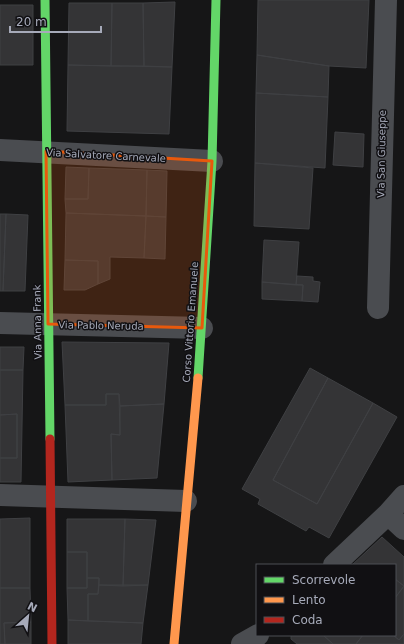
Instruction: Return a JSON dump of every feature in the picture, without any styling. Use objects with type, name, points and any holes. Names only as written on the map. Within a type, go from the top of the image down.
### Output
[{"type":"street","name":"Via Anna Frank","points":[[45,0],[52,644]]},
{"type":"street","name":"Corso Vittorio Emanuele","points":[[174,644],[202,328],[212,161],[216,0]]},
{"type":"street","name":"Via San Giuseppe","points":[[378,308],[392,4]]},
{"type":"street","name":"Via Salvatore Carnevale","points":[[0,150],[46,151],[212,161]]},
{"type":"street","name":"Via Pablo Neruda","points":[[0,323],[202,328]]},
{"type":"street","points":[[0,495],[186,500]]},
{"type":"street","points":[[335,564],[388,514],[404,496]]},
{"type":"street","points":[[388,514],[404,529]]},
{"type":"street","points":[[242,644],[257,636]]},
{"type":"street","points":[[260,636],[270,644]]},
{"type":"highlighted area","points":[[46,151],[212,161],[202,328],[48,324]]},
{"type":"building","points":[[258,0],[369,0],[366,68],[329,66],[257,55]]},
{"type":"building","points":[[175,2],[172,67],[144,66],[143,3]]},
{"type":"building","points":[[69,3],[112,3],[111,66],[68,65]]},
{"type":"building","points":[[112,3],[143,3],[144,66],[111,66]]},
{"type":"building","points":[[0,5],[33,5],[33,65],[0,65]]},
{"type":"building","points":[[257,55],[329,66],[328,97],[256,93]]},
{"type":"building","points":[[68,65],[172,67],[169,134],[67,131]]},
{"type":"building","points":[[256,93],[328,97],[325,168],[255,163]]},
{"type":"building","points":[[335,132],[364,134],[363,167],[333,165]]},
{"type":"building","points":[[255,163],[313,168],[309,229],[254,226]]},
{"type":"building","points":[[66,167],[89,168],[88,199],[65,199]]},
{"type":"building","points":[[89,168],[147,170],[146,216],[66,213],[65,199],[88,199]]},
{"type":"building","points":[[147,170],[167,171],[166,217],[146,216]]},
{"type":"building","points":[[66,213],[146,216],[144,258],[110,257],[110,279],[98,284],[98,261],[65,260]]},
{"type":"building","points":[[0,214],[6,214],[3,291],[0,291]]},
{"type":"building","points":[[6,214],[28,215],[25,291],[3,291]]},
{"type":"building","points":[[146,216],[166,217],[165,259],[144,258]]},
{"type":"building","points":[[264,240],[299,242],[296,285],[262,282]]},
{"type":"building","points":[[65,260],[98,261],[98,284],[85,290],[64,290]]},
{"type":"building","points":[[297,276],[313,277],[313,281],[320,282],[318,302],[302,301],[303,285],[296,285]]},
{"type":"building","points":[[262,282],[303,285],[302,301],[262,299]]},
{"type":"building","points":[[62,342],[169,343],[164,404],[120,406],[119,394],[106,394],[106,405],[65,405]]},
{"type":"building","points":[[0,347],[24,347],[23,370],[0,370]]},
{"type":"building","points":[[310,368],[328,378],[273,480],[317,504],[373,403],[397,417],[329,538],[309,527],[306,531],[258,504],[260,499],[242,489]]},
{"type":"building","points":[[0,370],[23,370],[21,482],[0,482],[0,458],[17,458],[17,414],[0,415]]},
{"type":"building","points":[[328,378],[373,403],[317,504],[273,480]]},
{"type":"building","points":[[106,394],[119,394],[120,435],[111,434],[112,480],[68,482],[65,405],[106,405]]},
{"type":"building","points":[[164,404],[157,478],[112,480],[111,434],[120,435],[120,406]]},
{"type":"building","points":[[17,414],[17,458],[0,458],[0,415]]},
{"type":"building","points":[[30,518],[30,588],[0,588],[0,519]]},
{"type":"building","points":[[67,519],[125,519],[123,586],[99,585],[99,578],[87,578],[87,552],[67,552]]},
{"type":"building","points":[[125,519],[156,520],[148,585],[123,586]]},
{"type":"building","points":[[382,537],[404,557],[404,586],[396,580],[396,564],[353,564]]},
{"type":"building","points":[[67,552],[87,552],[87,588],[67,588]]},
{"type":"building","points":[[87,578],[99,578],[98,594],[88,594],[88,621],[68,620],[67,588],[87,588]]},
{"type":"building","points":[[396,580],[404,586],[396,597]]},
{"type":"building","points":[[99,585],[148,585],[143,623],[88,621],[88,594],[98,594]]},
{"type":"building","points":[[404,586],[404,634],[399,640],[394,636],[396,636],[396,597]]},
{"type":"building","points":[[0,588],[30,588],[31,622],[4,623],[5,644],[0,644]]},
{"type":"building","points":[[68,620],[143,623],[141,644],[68,644]]},
{"type":"building","points":[[31,622],[31,644],[5,644],[4,623]]},
{"type":"building","points":[[404,634],[404,644],[356,644],[362,636],[394,636],[399,640]]},
{"type":"building","points":[[291,636],[324,636],[333,644],[297,644],[291,639]]},
{"type":"building","points":[[324,636],[362,636],[356,644],[333,644]]},
{"type":"traffic: fast","points":[[45,0],[50,439]]},
{"type":"traffic: fast","points":[[198,378],[212,161],[216,0]]},
{"type":"traffic: slow","points":[[174,644],[198,378]]},
{"type":"traffic: jam","points":[[50,439],[52,644]]}]
